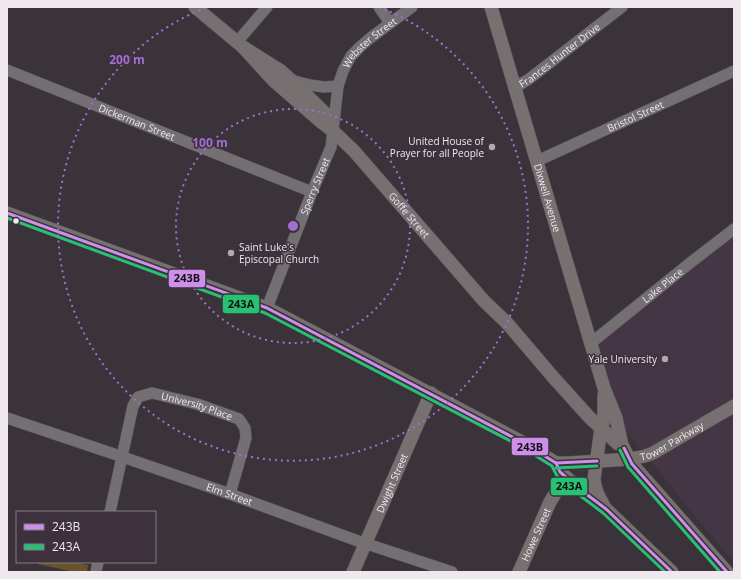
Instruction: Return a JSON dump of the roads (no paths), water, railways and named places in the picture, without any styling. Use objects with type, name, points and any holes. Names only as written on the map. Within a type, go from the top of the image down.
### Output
[{"type":"main road","name":"Goffe Street","points":[[195,7],[240,45],[274,80],[354,151],[484,301],[507,323],[590,418],[626,451]]},
{"type":"main road","name":"Dixwell Avenue","points":[[491,7],[604,388],[616,418],[626,451]]},
{"type":"main road","name":"Goffe Street","points":[[240,45],[291,80],[327,115],[333,131]]},
{"type":"main road","points":[[7,213],[267,308],[522,442],[556,463],[560,472],[606,509],[672,572]]},
{"type":"main road","name":"Dixwell Avenue","points":[[604,388],[604,420],[594,479],[597,493],[606,509]]},
{"type":"main road","name":"Dwight Street","points":[[353,572],[431,393]]},
{"type":"main road","name":"Tower Parkway","points":[[556,463],[597,461],[626,451],[645,456],[653,453],[734,406]]},
{"type":"main road","points":[[626,451],[636,468],[727,572]]},
{"type":"main road","name":"Howe Street","points":[[519,572],[550,502],[567,478]]},
{"type":"street","points":[[240,45],[267,7]]},
{"type":"street","points":[[379,7],[390,23]]},
{"type":"street","name":"Webster Street","points":[[333,131],[338,86],[343,71],[352,56],[369,39],[412,7]]},
{"type":"street","name":"Frances Hunter Drive","points":[[514,88],[529,79],[622,7]]},
{"type":"street","name":"Dickerman Street","points":[[7,70],[312,192]]},
{"type":"street","name":"Bristol Street","points":[[537,161],[734,71]]},
{"type":"street","points":[[291,80],[324,87],[338,86]]},
{"type":"street","name":"Sperry Street","points":[[267,308],[331,147],[333,131]]},
{"type":"street","name":"Lake Place","points":[[591,343],[734,229]]},
{"type":"street","name":"University Place","points":[[122,456],[133,406],[138,397],[152,393],[197,404],[224,413],[239,419],[245,428],[246,438],[230,494]]},
{"type":"street","name":"Elm Street","points":[[7,418],[122,456],[452,572]]},
{"type":"street","points":[[110,511],[122,456]]},
{"type":"place","name":"United House of Prayer for all People","points":[[492,147]]},
{"type":"place","name":"Saint Luke's Episcopal Church","points":[[231,253]]},
{"type":"place","name":"Yale University","points":[[665,359]]}]
